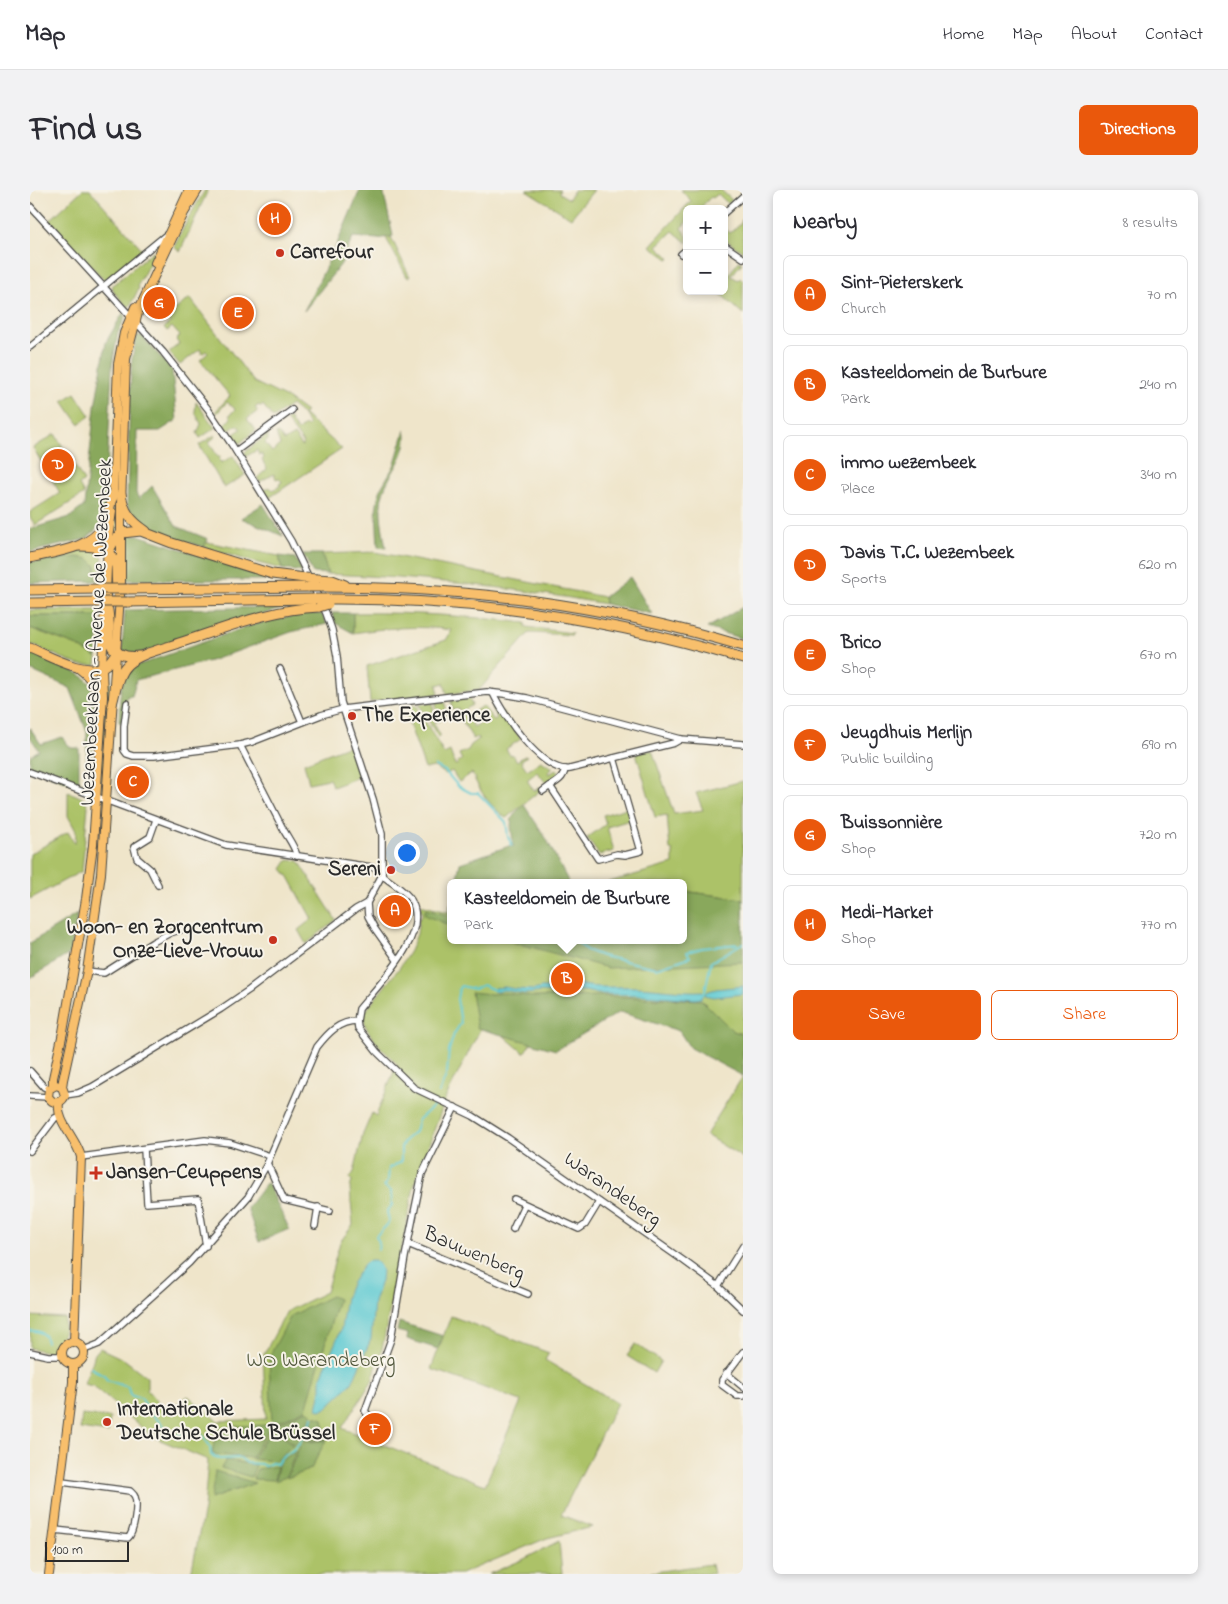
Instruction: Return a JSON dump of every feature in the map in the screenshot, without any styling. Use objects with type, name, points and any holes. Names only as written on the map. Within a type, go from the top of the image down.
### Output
[{"type":"highway","points":[[117,494],[129,516],[150,534]]},
{"type":"highway","points":[[78,546],[94,536],[104,526],[117,494]]},
{"type":"highway","points":[[108,552],[116,538],[122,533],[141,531],[172,543],[272,574],[305,578],[318,583],[350,587],[448,591],[543,601],[659,624],[743,646]]},
{"type":"highway","points":[[30,558],[78,546],[101,548],[108,552],[116,566],[116,586],[123,600]]},
{"type":"highway","points":[[30,590],[309,587],[318,583]]},
{"type":"highway","points":[[103,600],[109,614],[109,639],[117,652],[123,656],[130,657],[148,654],[271,614],[325,602]]},
{"type":"highway","points":[[30,603],[103,600],[325,602],[394,600],[446,603],[542,614],[621,627],[688,643],[743,659]]},
{"type":"highway","points":[[30,648],[87,670],[107,664],[117,652]]},
{"type":"highway","points":[[112,704],[120,675],[126,666],[148,654]]},
{"type":"highway","points":[[76,667],[87,674],[95,685],[99,692],[101,709]]},
{"type":"main road","name":"Wezembeeklaan - Avenue de Wezembeek","points":[[133,319],[189,190]]},
{"type":"main road","name":"Wezembeeklaan - Avenue de Wezembeek","points":[[62,1087],[87,971],[101,874],[112,704],[123,600],[122,533],[117,494],[118,364],[124,333],[133,319],[184,214],[198,190]]},
{"type":"main road","name":"Wezembeeklaan - Avenue de Wezembeek","points":[[50,1091],[63,1032],[86,899],[97,797],[103,697],[103,600],[117,494]]},
{"type":"main road","points":[[62,1087],[66,1095],[63,1100],[52,1102],[50,1091],[62,1087]]},
{"type":"main road","points":[[59,1102],[60,1116],[81,1157],[74,1342]]},
{"type":"main road","points":[[74,1342],[80,1344],[84,1350],[83,1360],[73,1365],[60,1356],[65,1346],[74,1342]]},
{"type":"main road","points":[[49,1574],[62,1482],[73,1382],[73,1365]]},
{"type":"street","points":[[728,209],[743,196]]},
{"type":"street","points":[[30,206],[188,382],[221,427],[291,541],[326,613],[332,630],[343,709],[378,816],[382,834],[382,873],[367,903],[368,916],[397,960]]},
{"type":"street","points":[[30,348],[170,231]]},
{"type":"street","points":[[728,248],[743,258]]},
{"type":"street","points":[[681,254],[686,250]]},
{"type":"street","points":[[236,451],[292,410]]},
{"type":"street","points":[[280,669],[302,722]]},
{"type":"street","points":[[493,693],[518,731],[540,757],[554,767],[565,769],[674,743],[681,739]]},
{"type":"street","points":[[128,703],[124,726],[124,750],[129,755],[138,756],[240,745],[343,709],[493,693],[527,698],[681,739],[743,744]]},
{"type":"street","points":[[240,745],[275,810],[281,826],[295,848],[297,856]]},
{"type":"street","points":[[550,786],[598,859],[641,851],[614,758]]},
{"type":"street","points":[[543,791],[561,778],[565,769]]},
{"type":"street","points":[[30,772],[226,845],[371,867],[382,873],[409,897],[416,911],[412,935],[397,960],[359,1009],[357,1021],[347,1021],[339,1025],[324,1037],[317,1047],[267,1163],[248,1197],[189,1263],[99,1344],[84,1350]]},
{"type":"street","points":[[156,820],[150,837],[134,847],[137,858],[150,870],[158,885]]},
{"type":"street","points":[[66,1095],[78,1093],[92,1087],[221,1009],[356,909],[367,903]]},
{"type":"street","points":[[87,971],[104,973],[153,942],[183,929]]},
{"type":"street","name":"Warandeberg","points":[[357,1021],[358,1028],[365,1037],[403,1080],[414,1088],[492,1127],[718,1286],[743,1310]]},
{"type":"street","points":[[30,1071],[50,1091]]},
{"type":"street","points":[[30,1096],[50,1091]]},
{"type":"street","points":[[379,1419],[368,1415],[365,1411],[391,1339],[422,1174],[454,1107]]},
{"type":"street","points":[[30,1151],[54,1118],[60,1116]]},
{"type":"street","points":[[81,1157],[213,1140],[230,1143],[270,1156]]},
{"type":"street","points":[[144,1149],[147,1203],[198,1199],[206,1246]]},
{"type":"street","points":[[267,1163],[284,1200],[330,1210]]},
{"type":"street","points":[[514,1200],[579,1229],[585,1225],[599,1202]]},
{"type":"street","points":[[513,1229],[524,1205]]},
{"type":"street","points":[[315,1226],[318,1207]]},
{"type":"street","name":"Bauwenberg","points":[[408,1244],[528,1294]]},
{"type":"street","points":[[718,1286],[743,1246]]},
{"type":"street","points":[[30,1352],[60,1356]]},
{"type":"street","points":[[743,1352],[722,1380],[722,1385],[737,1396],[743,1396]]},
{"type":"street","points":[[726,1373],[743,1387]]},
{"type":"street","points":[[55,1530],[128,1538],[132,1532],[136,1506],[135,1498],[130,1491],[62,1482]]},
{"type":"green space","points":[[82,190],[90,190],[143,250],[105,281],[49,221]]},
{"type":"green space","points":[[205,190],[208,190],[180,252],[174,247]]},
{"type":"green space","points":[[360,190],[383,190],[393,236],[378,239],[353,237],[341,264],[304,311],[336,246]]},
{"type":"green space","points":[[526,190],[560,190],[559,193],[569,199],[574,190],[594,190],[571,218]]},
{"type":"green space","points":[[681,190],[721,190],[732,200],[728,204],[718,194],[713,198],[711,197],[703,205],[687,205],[691,201]]},
{"type":"green space","points":[[683,210],[683,226],[681,228],[683,231],[683,240],[673,231],[657,246],[670,258],[668,259],[650,246]]},
{"type":"green space","points":[[743,219],[743,252],[728,242],[728,231],[730,233]]},
{"type":"green space","points":[[391,237],[410,277],[407,277],[386,238]]},
{"type":"green space","points":[[153,251],[155,252],[138,285],[139,288],[130,306],[127,307],[114,292],[112,286]]},
{"type":"green space","points":[[739,261],[742,263],[731,276],[738,280],[740,278],[743,281],[743,314],[722,295],[728,295],[728,275]]},
{"type":"green space","points":[[190,298],[254,382],[287,398],[306,412],[303,414],[342,449],[269,498],[264,490],[270,487],[273,490],[280,486],[279,484],[282,482],[279,478],[276,479],[274,474],[259,482],[257,478],[267,469],[262,460],[264,458],[262,454],[259,455],[257,450],[245,457],[245,452],[268,434],[268,440],[265,443],[272,452],[280,445],[276,434],[278,433],[284,441],[294,435],[302,446],[304,444],[286,420],[290,418],[298,431],[305,425],[307,427],[309,425],[302,414],[291,405],[273,418],[263,405],[261,407],[259,405],[255,408],[258,411],[247,419],[256,430],[240,443],[235,442],[231,436],[241,429],[237,425],[228,431],[224,425],[231,418],[229,416],[235,409],[227,402],[217,413],[215,412],[230,396],[200,360],[208,353],[206,351],[202,354],[200,349],[180,365],[169,352],[179,344],[176,340],[180,336],[172,327],[167,331],[164,328],[170,322],[168,320],[163,322],[162,320]]},
{"type":"green space","points":[[123,313],[125,318],[118,333],[112,367],[105,512],[101,525],[86,539],[30,552],[30,529],[70,517],[84,506],[95,407],[106,342]]},
{"type":"green space","points":[[126,335],[128,336],[124,353],[118,533],[113,538],[120,376]]},
{"type":"green space","points":[[137,335],[142,336],[172,370],[177,420],[160,431],[137,431],[136,493],[139,499],[152,486],[176,526],[208,539],[204,547],[170,537],[146,527],[139,522],[127,506],[130,390],[132,359]]},
{"type":"green space","points":[[75,393],[90,416],[79,424],[63,401]]},
{"type":"green space","points":[[196,402],[215,428],[200,438],[197,433],[201,424],[195,412]]},
{"type":"green space","points":[[405,430],[405,446],[383,493],[381,506],[386,548],[378,547],[376,510],[378,498],[381,488],[394,466]]},
{"type":"green space","points":[[55,434],[84,481],[79,485],[84,494],[35,525],[30,517],[30,512],[60,493],[33,448]]},
{"type":"green space","points":[[215,435],[209,442],[218,457],[221,457],[219,459],[221,463],[233,456],[245,475],[224,488],[199,445]]},
{"type":"green space","points":[[263,504],[283,536],[241,518]]},
{"type":"green space","points":[[126,535],[138,535],[199,555],[294,580],[126,580]]},
{"type":"green space","points":[[206,542],[279,556],[282,569],[204,547]]},
{"type":"green space","points":[[83,549],[103,552],[101,581],[96,581],[96,566],[40,560]]},
{"type":"green space","points":[[375,552],[604,597],[605,604],[467,584],[328,574],[322,554]]},
{"type":"green space","points":[[303,554],[322,554],[328,574],[313,573]]},
{"type":"green space","points":[[279,556],[295,558],[303,572],[282,569]]},
{"type":"green space","points":[[77,557],[89,559],[96,566],[96,581],[30,583],[30,562]]},
{"type":"green space","points":[[630,577],[652,614],[605,604],[604,597]]},
{"type":"green space","points":[[286,607],[138,654],[122,651],[125,610]]},
{"type":"green space","points":[[743,607],[743,639],[707,628]]},
{"type":"green space","points":[[30,610],[99,610],[99,616],[30,616]]},
{"type":"green space","points":[[332,613],[353,613],[353,633],[335,623]]},
{"type":"green space","points":[[353,613],[483,618],[526,623],[526,627],[572,633],[572,635],[529,633],[479,690],[447,694],[444,683],[437,685],[439,694],[370,702],[367,666],[446,640],[452,630],[402,628],[353,633]]},
{"type":"green space","points":[[305,614],[322,614],[327,624],[291,632],[210,661],[136,680],[132,696],[127,696],[123,723],[119,722],[120,698],[125,677],[136,666],[249,626]]},
{"type":"green space","points":[[30,616],[99,616],[97,657],[75,645],[30,628]]},
{"type":"green space","points":[[30,628],[75,645],[97,657],[96,665],[79,665],[30,644]]},
{"type":"green space","points":[[30,653],[70,669],[84,677],[92,688],[94,711],[89,778],[86,777],[87,732],[70,688],[30,670]]},
{"type":"green space","points":[[111,663],[106,782],[101,778],[106,668]]},
{"type":"green space","points":[[469,699],[472,705],[462,712],[474,727],[483,721],[476,710],[483,706],[494,720],[497,718],[491,709],[495,706],[499,713],[502,711],[521,739],[506,749],[517,761],[527,756],[521,761],[527,770],[541,761],[553,768],[548,772],[549,774],[556,770],[560,772],[547,784],[537,772],[527,780],[534,791],[540,787],[542,789],[506,818],[486,798],[478,787],[472,773],[459,782],[452,771],[446,774],[434,767],[425,769],[403,706],[416,705],[444,754],[450,751],[455,765],[462,760],[459,754],[468,750],[479,739],[477,737],[473,739],[458,714],[461,712],[459,709],[453,710],[451,701]]},
{"type":"green space","points":[[436,702],[445,702],[447,717],[437,722]]},
{"type":"green space","points":[[433,703],[434,724],[440,735],[438,737],[419,704]]},
{"type":"green space","points":[[30,728],[41,744],[62,737],[71,748],[79,748],[79,784],[72,784],[30,767],[30,756],[39,750],[30,737]]},
{"type":"green space","points":[[350,745],[361,776],[333,787],[329,779],[309,783],[304,763]]},
{"type":"green space","points":[[652,750],[674,814],[703,810],[696,793],[743,781],[743,899],[687,892],[687,879],[620,879],[673,864],[673,851],[670,850],[667,815],[655,817],[636,753]]},
{"type":"green space","points":[[68,792],[82,798],[88,806],[82,871],[30,899],[30,854],[68,832],[75,844],[76,831],[68,816]]},
{"type":"green space","points":[[524,805],[546,838],[567,879],[457,879],[460,863],[509,846],[514,846],[511,829],[512,820],[517,811]]},
{"type":"green space","points":[[627,808],[630,820],[607,827],[614,851],[599,855],[587,838],[606,824],[603,815]]},
{"type":"green space","points":[[288,860],[299,861],[336,920],[306,944],[298,930],[312,919],[289,877],[282,869]]},
{"type":"green space","points":[[687,892],[743,899],[743,962],[608,968],[520,944],[687,944]]},
{"type":"green space","name":"WO Warandeberg","points":[[420,905],[447,912],[447,944],[687,944],[687,938],[743,907],[743,1076],[687,999],[605,996],[539,1031],[524,1053],[485,1020],[446,1097],[414,1186],[382,1349],[372,1381],[342,1428],[485,1485],[521,1401],[431,1369],[451,1316],[549,1353],[545,1360],[617,1403],[561,1515],[593,1527],[547,1538],[461,1574],[191,1574],[204,1509],[208,1460],[153,1437],[93,1386],[84,1384],[86,1377],[94,1355],[100,1348],[125,1360],[147,1377],[147,1390],[166,1412],[188,1396],[218,1421],[266,1419],[263,1356],[287,1311],[326,1292],[340,1242],[353,1225],[350,1188],[352,1181],[350,1178],[354,1172],[363,1134],[372,1113],[376,1116],[397,1064],[370,1033],[364,1020],[364,1013],[400,967],[410,951],[417,934],[419,919],[422,915]]},
{"type":"green space","points":[[425,909],[447,915],[447,924],[425,915]]},
{"type":"green space","points":[[77,914],[71,953],[30,978],[30,943]]},
{"type":"green space","points":[[471,992],[506,993],[533,997],[601,996],[702,1000],[733,1031],[743,1034],[743,1076],[690,1048],[679,1031],[620,1012],[556,1050],[477,1028]]},
{"type":"green space","points":[[743,1076],[743,1158],[706,1135]]},
{"type":"green space","points":[[267,1182],[289,1229],[259,1242],[247,1208]]},
{"type":"green space","points":[[331,1296],[338,1299],[306,1409],[272,1424],[269,1357],[291,1316]]},
{"type":"green space","points":[[30,1316],[65,1318],[63,1334],[52,1353],[30,1348]]},
{"type":"green space","points":[[399,1322],[443,1336],[438,1349],[407,1339],[408,1334],[397,1331]]},
{"type":"green space","points":[[635,1344],[661,1361],[654,1373],[627,1356]]},
{"type":"green space","points":[[307,1410],[313,1414],[295,1445],[272,1426]]},
{"type":"green space","points":[[82,1415],[110,1418],[108,1433],[80,1429]]},
{"type":"green space","points":[[315,1416],[323,1419],[327,1439],[303,1441]]},
{"type":"green space","points":[[271,1425],[251,1458],[212,1454],[217,1427]]},
{"type":"green space","points":[[272,1428],[293,1445],[276,1461],[252,1459]]},
{"type":"green space","points":[[326,1440],[311,1469],[287,1478],[301,1443]]},
{"type":"green space","points":[[296,1451],[286,1477],[275,1481],[279,1462]]},
{"type":"green space","points":[[226,1460],[256,1465],[251,1477],[221,1468]]},
{"type":"green space","points":[[277,1466],[274,1480],[253,1479],[257,1469]]},
{"type":"green space","points":[[215,1471],[255,1483],[211,1499]]},
{"type":"green space","points":[[559,1541],[562,1574],[489,1574],[522,1560]]},
{"type":"green space","points":[[711,1564],[713,1574],[639,1574]]},
{"type":"water","points":[[579,984],[600,987],[703,991],[704,994],[701,998],[695,999],[598,994],[585,991],[563,994],[542,992],[525,994],[504,990],[493,991],[495,988],[505,987],[534,990],[541,988],[566,988]]},
{"type":"water","points":[[743,986],[743,994],[714,997],[705,995],[706,992],[716,989]]},
{"type":"water","points":[[370,1260],[375,1260],[382,1270],[381,1281],[374,1302],[371,1339],[352,1383],[325,1409],[317,1409],[321,1390],[321,1377],[341,1329],[346,1297],[351,1284],[364,1264]]},
{"type":"waterway","points":[[435,766],[445,771],[458,786],[471,793],[478,793],[506,822],[508,837],[512,845]]},
{"type":"waterway","points":[[703,993],[711,962],[743,943]]},
{"type":"waterway","points":[[579,944],[586,950],[602,956],[657,968],[690,957],[687,952],[702,948],[737,944]]},
{"type":"waterway","points":[[439,1093],[447,1073],[449,1050],[454,1034],[461,1023],[457,999],[459,988],[461,986],[474,989],[483,985],[494,990]]},
{"type":"waterway","points":[[378,1250],[379,1242],[376,1236],[388,1224],[387,1212],[392,1205],[391,1191],[384,1186],[388,1182],[389,1168],[401,1162],[401,1147],[405,1140],[415,1132],[418,1120],[435,1105]]},
{"type":"waterway","points":[[30,1331],[41,1333],[47,1342]]},
{"type":"waterway","points":[[91,1368],[104,1375],[107,1380],[128,1387],[131,1395],[141,1398],[151,1413],[172,1435],[201,1434],[210,1446],[211,1455],[220,1459],[240,1458],[247,1463],[264,1466],[272,1463],[277,1464],[280,1459],[298,1445],[313,1417]]},
{"type":"place","name":"Medi-Market","points":[[275,219]]},
{"type":"place","name":"Carrefour","points":[[280,253]]},
{"type":"place","name":"Buissonnière","points":[[159,303]]},
{"type":"place","name":"Brico","points":[[238,313]]},
{"type":"place","name":"Davis T.C. Wezembeek","points":[[58,465]]},
{"type":"place","name":"The Experience","points":[[352,716]]},
{"type":"place","name":"immo wezembeek","points":[[133,782]]},
{"type":"place","name":"Sereni","points":[[391,870]]},
{"type":"place","name":"Sint-Pieterskerk","points":[[395,911]]},
{"type":"place","name":"Woon- en Zorgcentrum Onze-Lieve-Vrouw","points":[[273,940]]},
{"type":"place","name":"Kasteeldomein de Burbure","points":[[567,979]]},
{"type":"place","name":"Jansen-Ceuppens","points":[[96,1173]]},
{"type":"place","name":"Internationale Deutsche Schule Brüssel","points":[[107,1422]]},
{"type":"place","name":"Jeugdhuis Merlijn","points":[[375,1429]]}]
